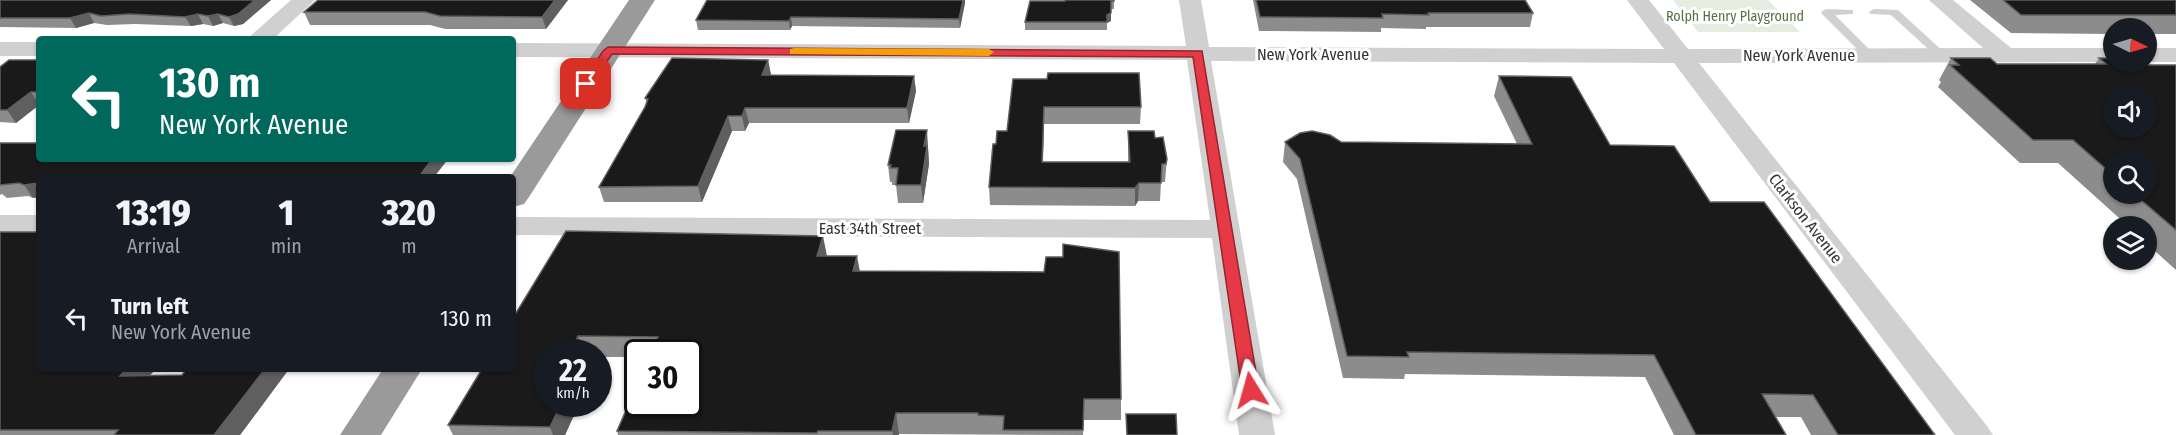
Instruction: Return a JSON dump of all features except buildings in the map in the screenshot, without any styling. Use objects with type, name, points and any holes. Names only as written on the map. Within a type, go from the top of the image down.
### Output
[{"type":"highway","points":[[516,192],[642,0]]},
{"type":"highway","points":[[360,435],[401,372]]},
{"type":"street","points":[[262,36],[304,0]]},
{"type":"street","points":[[1190,0],[1257,435]]},
{"type":"street","name":"Clarkson Avenue","points":[[1638,0],[1975,435]]},
{"type":"street","points":[[1940,0],[2004,55]]},
{"type":"street","points":[[0,49],[36,49]]},
{"type":"street","name":"New York Avenue","points":[[516,50],[1681,56],[2103,55]]},
{"type":"street","points":[[2157,55],[2176,55]]},
{"type":"street","points":[[0,224],[36,224]]},
{"type":"street","name":"East 34th Street","points":[[516,226],[1227,230]]},
{"type":"lane","points":[[1849,12],[1826,12],[1869,55]]},
{"type":"lane","points":[[1874,12],[1894,12],[1941,55]]},
{"type":"green space","name":"Rolph Henry Playground","points":[[1673,0],[1768,0],[1800,32],[1698,32]]},
{"type":"slow traffic","points":[[794,51],[989,52]]},
{"type":"route","points":[[586,84],[608,51],[1198,53],[1251,390]]}]
